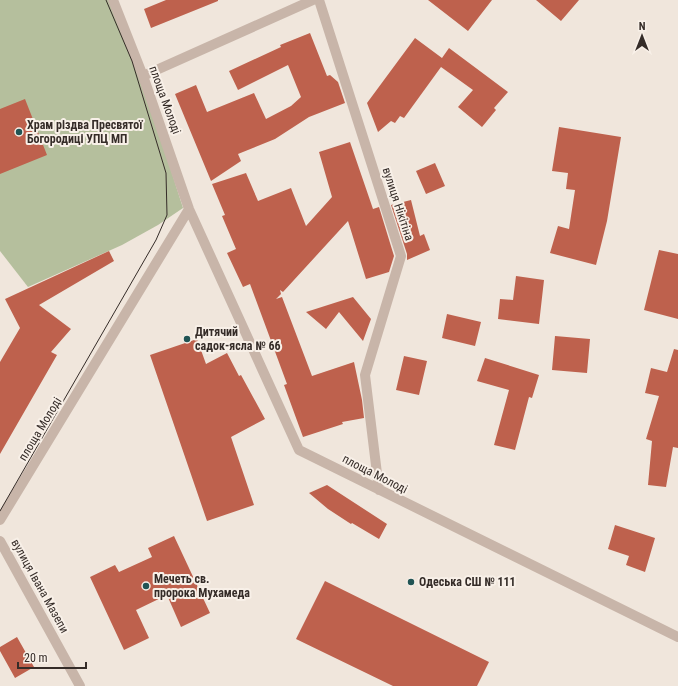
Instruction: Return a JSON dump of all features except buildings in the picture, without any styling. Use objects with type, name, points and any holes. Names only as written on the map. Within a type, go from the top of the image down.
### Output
[{"type":"street","name":"площа Молоді","points":[[113,0],[143,76],[189,209],[299,450],[678,637]]},
{"type":"street","points":[[143,76],[313,0]]},
{"type":"street","name":"вулиця Нікітіна","points":[[319,0],[401,256],[365,375],[379,490]]},
{"type":"street","name":"площа Молоді","points":[[0,520],[189,209]]},
{"type":"street","name":"вулиця Івана Мазепи","points":[[0,541],[80,686]]},
{"type":"green space","points":[[0,0],[109,0],[142,79],[183,208],[158,225],[122,245],[28,287],[0,251]]},
{"type":"tram line","points":[[0,511],[156,240],[167,215],[166,173],[132,61],[106,0]]},
{"type":"place","name":"Храм різдва Пресвятої Богородиці УПЦ МП","points":[[19,132]]},
{"type":"place","name":"Дитячий садок-ясла № 66","points":[[187,339]]},
{"type":"place","name":"Одеська СШ № 111","points":[[411,582]]},
{"type":"place","name":"Мечеть св. пророка Мухамеда","points":[[146,586]]}]
